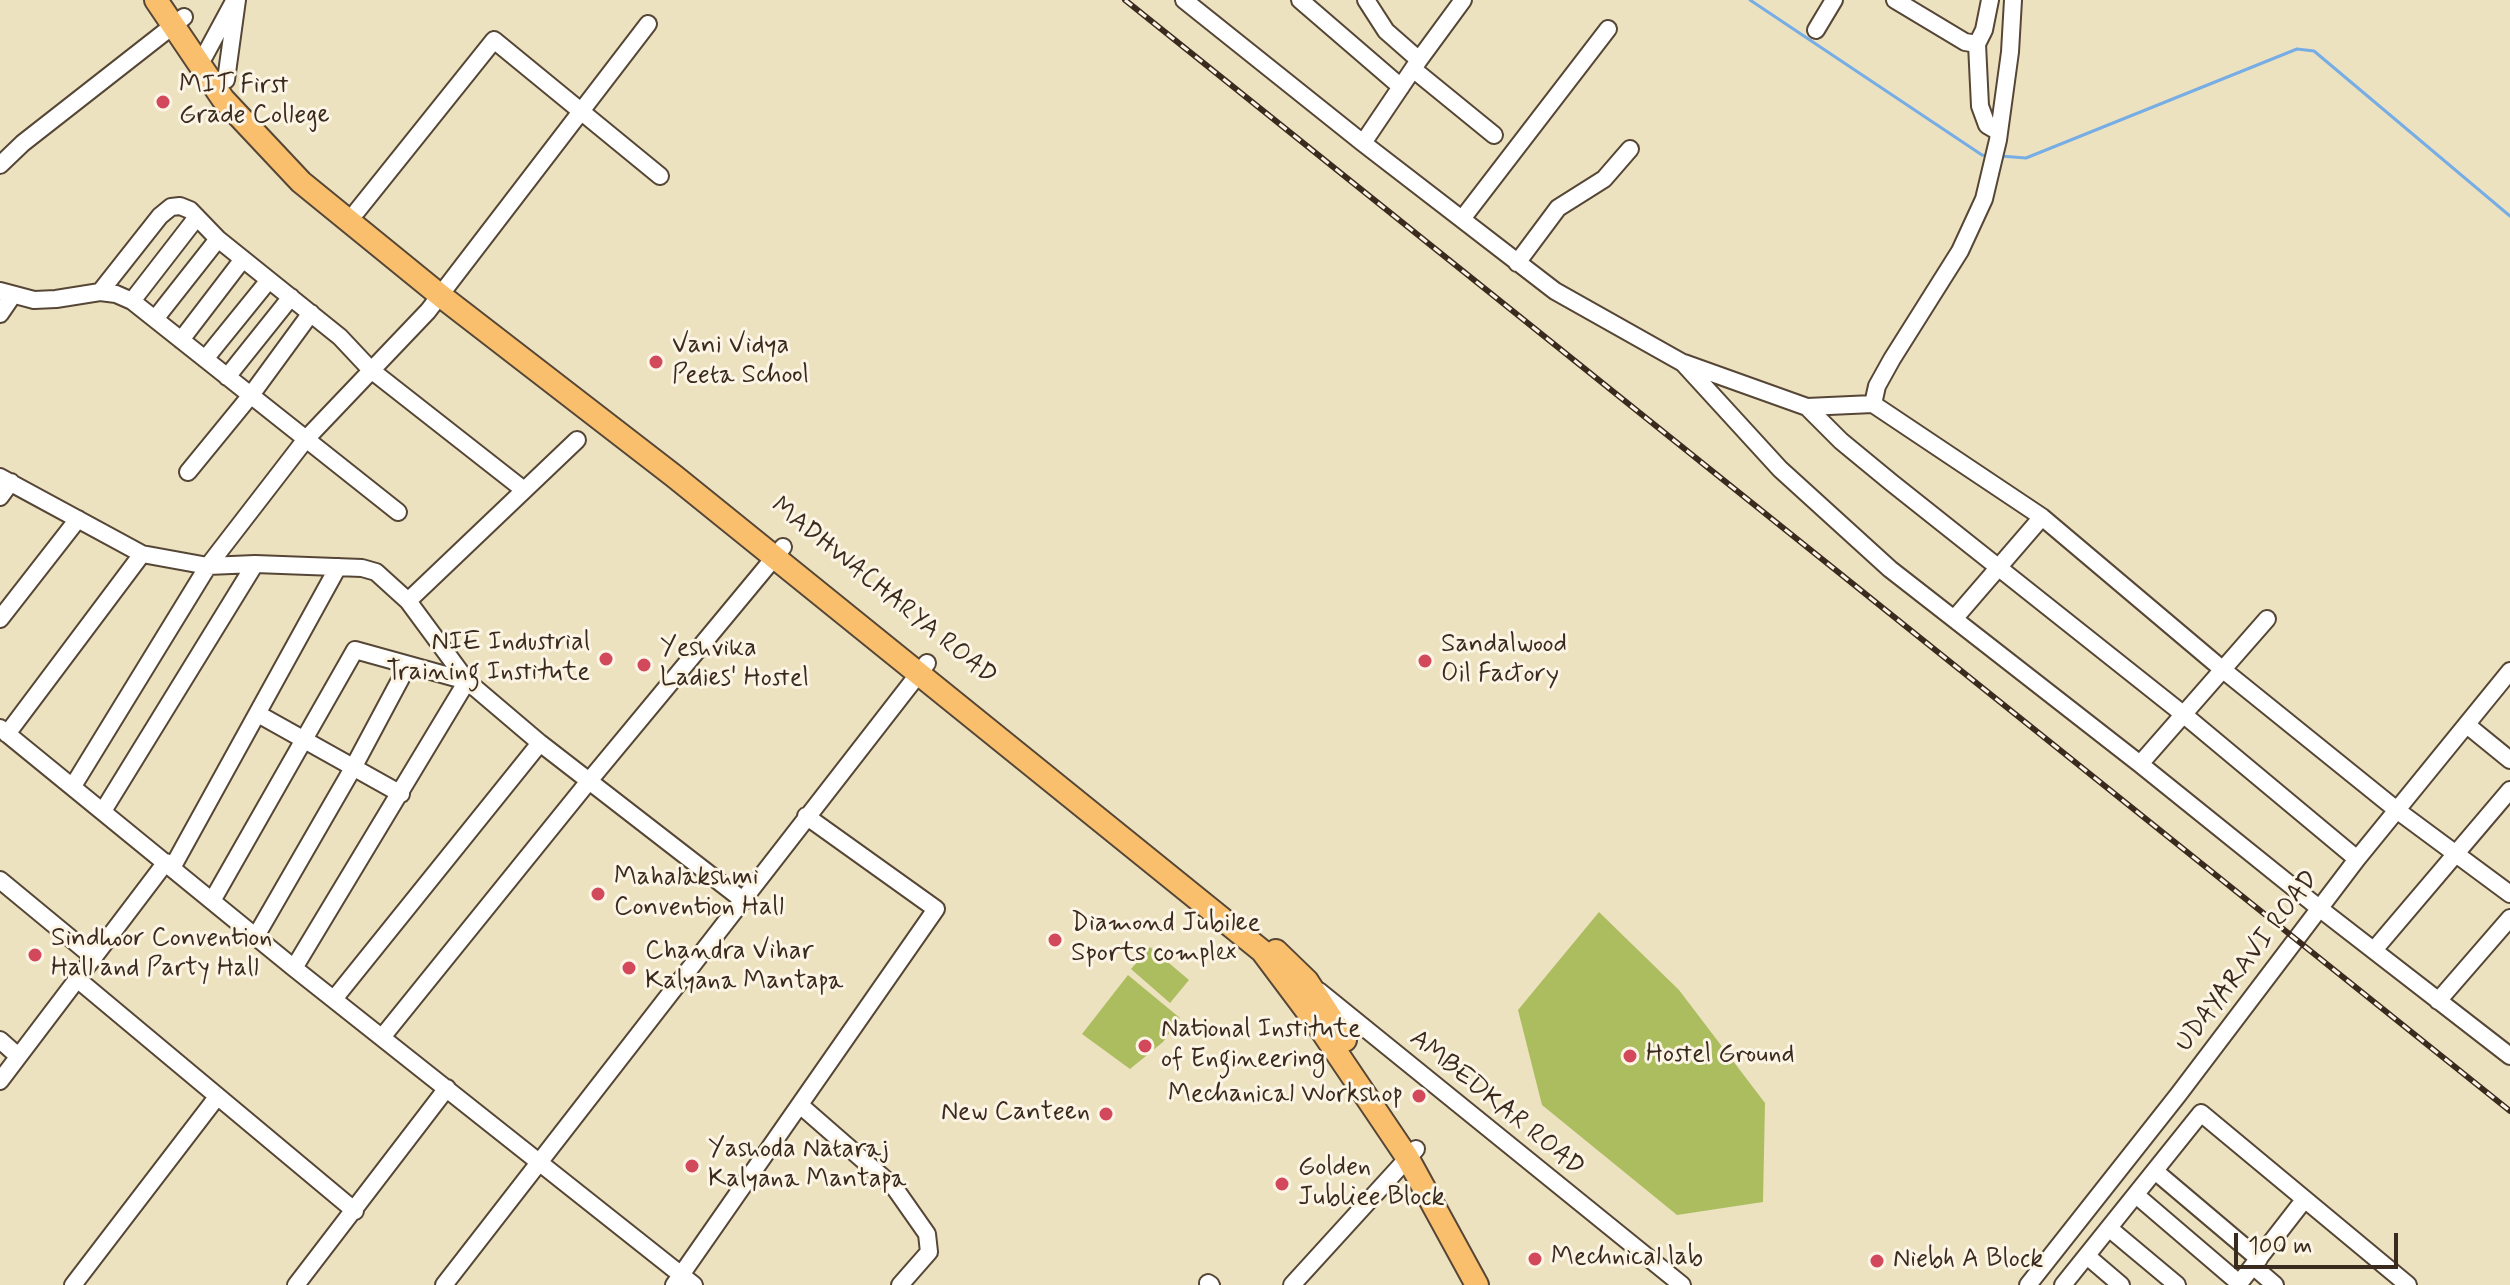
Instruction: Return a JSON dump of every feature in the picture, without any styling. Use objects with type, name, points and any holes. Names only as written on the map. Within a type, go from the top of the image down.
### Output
[{"type":"main road","name":"MADHWACHARYA ROAD","points":[[156,0],[177,14],[223,99],[301,182],[778,552],[1260,936],[1307,981],[1490,1285]]},
{"type":"main road","name":"MADHWACHARYA ROAD","points":[[202,59],[226,80],[281,146],[444,291]]},
{"type":"main road","name":"MADHWACHARYA ROAD","points":[[922,668],[1250,941],[1276,967],[1411,1153]]},
{"type":"main road","points":[[1411,1153],[1477,1285]]},
{"type":"street","points":[[202,59],[235,0]]},
{"type":"street","points":[[226,80],[235,0]]},
{"type":"street","points":[[1184,0],[1555,291],[1683,363],[1807,407],[1873,404],[2042,517],[2222,669],[2398,811],[2510,894]]},
{"type":"street","points":[[1366,0],[1386,31],[1416,64],[1494,135]]},
{"type":"street","points":[[1363,143],[1463,0]]},
{"type":"street","points":[[1816,30],[1834,0]]},
{"type":"street","points":[[1895,0],[1965,42],[1977,44]]},
{"type":"street","points":[[1990,0],[1984,30],[1977,44],[1980,106],[1987,125],[1998,136]]},
{"type":"street","points":[[1873,404],[1877,386],[1960,251],[1984,199],[1998,136],[2010,52],[2013,0]]},
{"type":"street","points":[[1309,2],[1401,87]]},
{"type":"street","points":[[0,165],[177,14]]},
{"type":"street","points":[[73,786],[208,566],[306,439],[444,291],[648,24]]},
{"type":"street","points":[[1462,219],[1608,29]]},
{"type":"street","points":[[357,211],[494,40],[660,176]]},
{"type":"street","points":[[1517,263],[1558,208],[1604,179],[1630,149]]},
{"type":"street","points":[[100,292],[160,216],[171,207],[190,210],[218,239],[340,337],[371,370],[524,490]]},
{"type":"street","points":[[132,301],[197,217]]},
{"type":"street","points":[[155,319],[218,239]]},
{"type":"street","points":[[181,340],[243,259]]},
{"type":"street","points":[[205,359],[269,280]]},
{"type":"street","points":[[0,314],[6,293],[45,300],[100,292],[116,294],[132,301],[398,512]]},
{"type":"street","points":[[227,377],[291,297]]},
{"type":"street","points":[[188,472],[251,395],[311,313]]},
{"type":"street","points":[[1683,363],[1780,469],[1890,569],[2438,1001],[2507,1046]]},
{"type":"street","points":[[1807,407],[1871,466],[2183,714],[2357,859]]},
{"type":"street","points":[[408,601],[577,440]]},
{"type":"street","points":[[0,497],[6,480],[142,554],[208,566],[255,564],[338,567],[376,572],[408,601],[467,681],[540,743],[744,901]]},
{"type":"street","points":[[1954,619],[2042,517]]},
{"type":"street","points":[[0,619],[78,519]]},
{"type":"street","points":[[383,1036],[778,552]]},
{"type":"street","points":[[142,554],[3,731],[294,968],[540,1161],[684,1282],[800,1105],[936,909],[806,816]]},
{"type":"street","points":[[103,811],[255,564]]},
{"type":"street","points":[[0,1081],[92,956],[169,865],[258,714],[338,567]]},
{"type":"street","points":[[2140,764],[2267,619]]},
{"type":"street","points":[[212,901],[355,650],[467,681]]},
{"type":"street","points":[[256,936],[353,768],[408,665]]},
{"type":"street","points":[[444,1285],[922,668]]},
{"type":"street","name":"UDAYARAVI ROAD","points":[[2028,1285],[2357,859],[2510,671]]},
{"type":"street","points":[[294,968],[467,681]]},
{"type":"street","points":[[258,714],[401,794]]},
{"type":"street","points":[[2467,725],[2510,760]]},
{"type":"street","points":[[334,999],[540,743]]},
{"type":"street","points":[[2374,950],[2510,790]]},
{"type":"street","points":[[0,880],[92,956]]},
{"type":"street","points":[[2438,1001],[2510,918]]},
{"type":"street","name":"AMBEDKAR ROAD","points":[[1276,967],[1307,981],[1682,1285]]},
{"type":"street","points":[[76,978],[355,1211]]},
{"type":"street","points":[[0,1040],[18,1056]]},
{"type":"street","points":[[296,1285],[447,1088]]},
{"type":"street","points":[[73,1285],[217,1097]]},
{"type":"street","points":[[800,1105],[894,1187],[927,1234],[929,1252],[900,1285]]},
{"type":"street","points":[[2063,1285],[2201,1113],[2408,1285]]},
{"type":"street","points":[[1292,1285],[1411,1153]]},
{"type":"street","points":[[2155,1171],[2256,1262],[2275,1285]]},
{"type":"street","points":[[2136,1195],[2239,1284],[2304,1200]]},
{"type":"street","points":[[2110,1229],[2177,1285]]},
{"type":"street","points":[[2087,1256],[2121,1285]]},
{"type":"green space","name":"Hostel Ground","points":[[1599,912],[1679,990],[1765,1103],[1763,1202],[1677,1215],[1542,1105],[1518,1010]]},
{"type":"green space","points":[[1150,947],[1189,980],[1170,1003],[1131,969]]},
{"type":"green space","points":[[1128,975],[1180,1018],[1163,1042],[1130,1069],[1082,1034]]},
{"type":"waterway","points":[[1750,0],[1982,155],[1988,156]]},
{"type":"waterway","points":[[2000,156],[2026,158],[2297,49],[2314,51],[2510,216]]},
{"type":"railway","points":[[1125,0],[2510,1111]]},
{"type":"place","name":"MIT First Grade College","points":[[163,102]]},
{"type":"place","name":"Vani Vidya Peeta School","points":[[656,362]]},
{"type":"place","name":"NIE Industrial Training Institute","points":[[606,659]]},
{"type":"place","name":"Sandalwood Oil Factory","points":[[1425,661]]},
{"type":"place","name":"Yeshvika Ladies' Hostel","points":[[644,665]]},
{"type":"place","name":"Mahalakshmi Convention Hall","points":[[598,894]]},
{"type":"place","name":"Diamond Jubilee Sports complex","points":[[1055,940]]},
{"type":"place","name":"Sindhoor Convention Hall and Party Hall","points":[[35,955]]},
{"type":"place","name":"Chandra Vihar Kalyana Mantapa","points":[[629,968]]},
{"type":"place","name":"National Institute of Engineering","points":[[1145,1046]]},
{"type":"place","name":"Hostel Ground","points":[[1630,1056]]},
{"type":"place","name":"Mechanical Workshop","points":[[1419,1096]]},
{"type":"place","name":"New Canteen","points":[[1106,1114]]},
{"type":"place","name":"Yashoda Nataraj Kalyana Mantapa","points":[[692,1166]]},
{"type":"place","name":"Golden Jubliee Block","points":[[1282,1184]]},
{"type":"place","name":"Mechnical lab","points":[[1535,1259]]},
{"type":"place","name":"Niebh A Block","points":[[1877,1261]]}]
